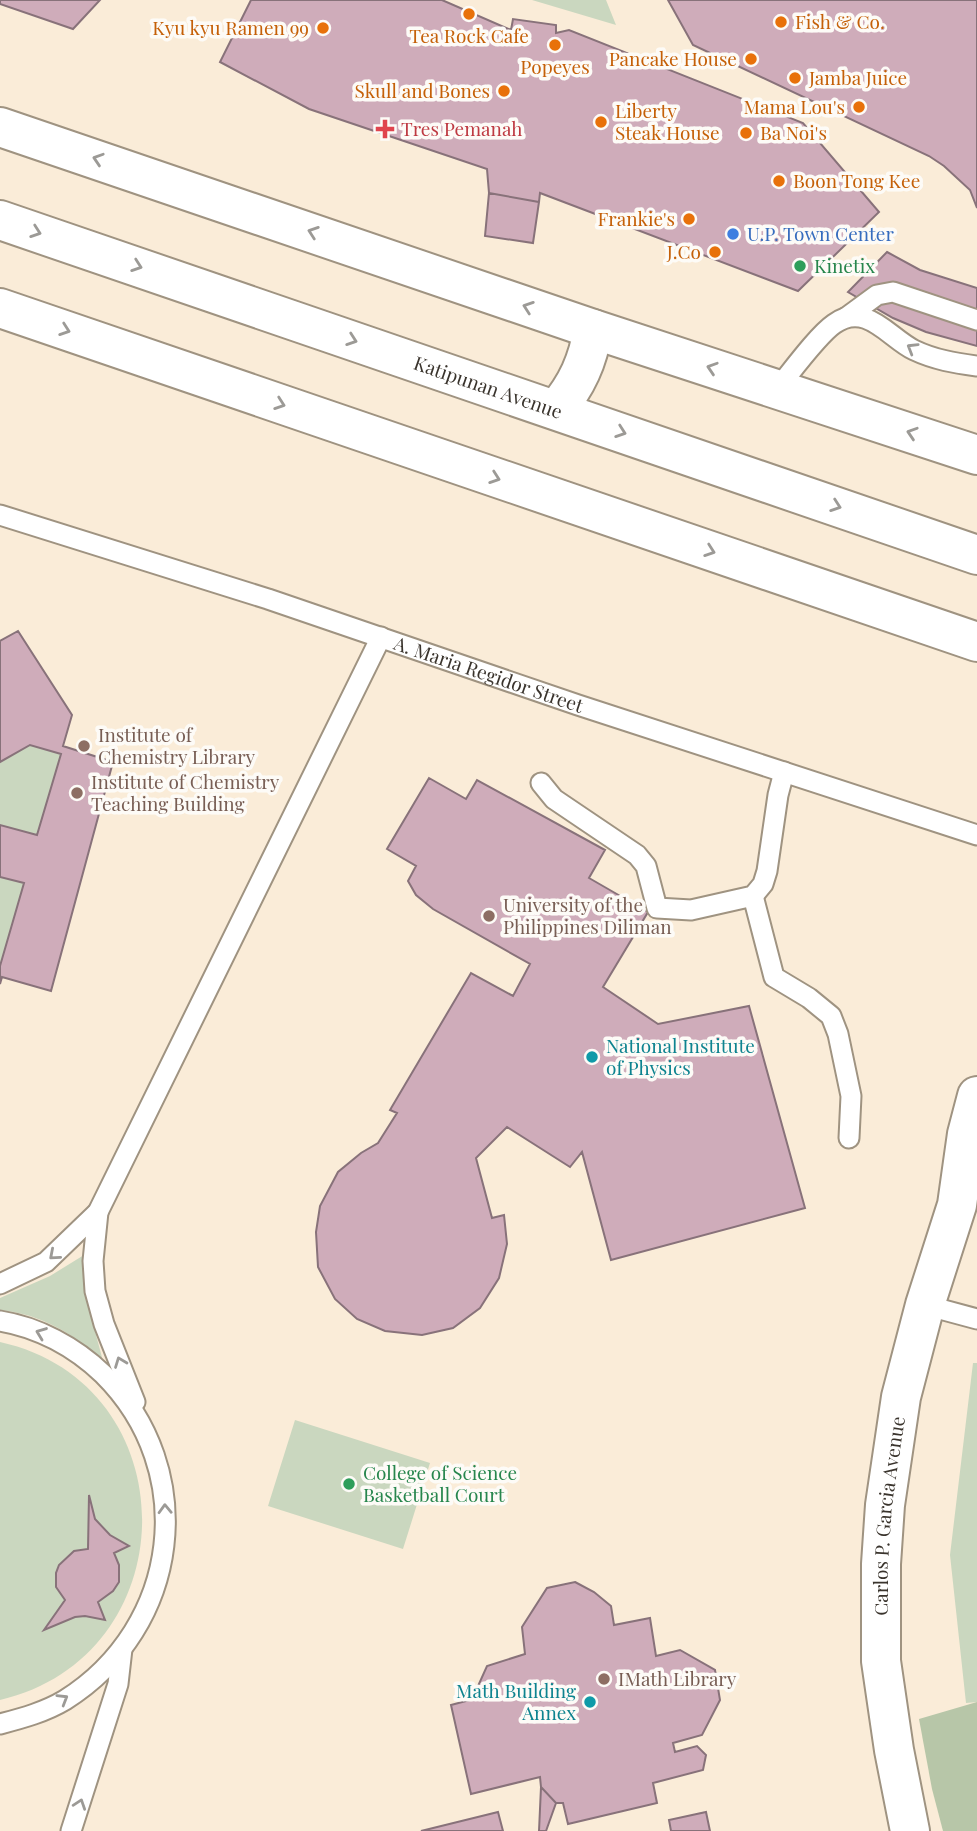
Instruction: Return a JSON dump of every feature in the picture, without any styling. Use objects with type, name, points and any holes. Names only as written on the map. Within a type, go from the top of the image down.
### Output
[{"type":"main road","points":[[0,127],[119,165],[593,329],[977,455]]},
{"type":"main road","name":"Katipunan Avenue","points":[[0,220],[977,555]]},
{"type":"main road","points":[[0,308],[977,642]]},
{"type":"main road","points":[[556,410],[571,393],[582,373],[593,329]]},
{"type":"main road","name":"Carlos P. Garcia Avenue","points":[[910,1831],[894,1750],[881,1661],[881,1564],[885,1505],[901,1397],[925,1305],[967,1190],[967,1134],[977,1096]]},
{"type":"lane","points":[[777,389],[832,325],[877,295],[893,292],[977,320]]},
{"type":"lane","points":[[847,317],[875,321],[911,349],[936,359],[977,366]]},
{"type":"lane","name":"A. Maria Regidor Street","points":[[0,515],[268,599],[578,705],[977,835]]},
{"type":"lane","points":[[0,1724],[29,1717],[64,1700],[95,1678],[122,1649],[143,1617],[158,1581],[166,1542],[166,1502],[158,1463],[104,1324],[95,1291],[93,1261],[99,1212],[381,637]]},
{"type":"lane","points":[[541,783],[554,799],[637,855],[646,866],[657,908],[691,910],[752,896],[763,884],[784,772]]},
{"type":"lane","points":[[752,896],[774,977],[809,998],[831,1016],[838,1034],[851,1096],[849,1138]]},
{"type":"lane","points":[[0,1284],[46,1262],[99,1212]]},
{"type":"lane","points":[[925,1305],[977,1319]]},
{"type":"lane","points":[[0,1321],[15,1323],[54,1338],[90,1361],[120,1391],[143,1426]]},
{"type":"lane","points":[[71,1831],[118,1684],[122,1649]]},
{"type":"green space","points":[[532,0],[606,0],[616,25]]},
{"type":"green space","points":[[30,745],[61,754],[37,835],[0,825],[0,762]]},
{"type":"green space","points":[[0,877],[24,883],[0,966]]},
{"type":"green space","points":[[84,1255],[85,1294],[103,1361],[56,1327],[29,1316],[0,1310],[0,1298],[50,1276]]},
{"type":"green space","points":[[0,1342],[62,1368],[107,1409],[133,1462],[142,1520],[133,1578],[106,1631],[62,1674],[0,1700]]},
{"type":"green space","points":[[973,1363],[977,1363],[977,1702],[966,1703],[950,1555]]},
{"type":"green space","name":"College of Science Basketball Court","points":[[295,1420],[430,1463],[403,1549],[268,1506]]},
{"type":"green space","points":[[977,1702],[977,1831],[943,1831],[919,1719]]},
{"type":"building","points":[[0,0],[100,0],[73,29],[0,4]]},
{"type":"building","points":[[251,0],[442,0],[511,30],[513,19],[556,25],[556,33],[569,30],[803,123],[879,212],[798,291],[540,193],[539,202],[489,193],[487,169],[309,109],[220,62]]},
{"type":"building","points":[[668,0],[977,0],[977,208],[970,190],[929,156],[693,45]]},
{"type":"building","points":[[489,193],[539,202],[533,243],[485,236]]},
{"type":"building","points":[[887,252],[920,270],[977,288],[977,346],[926,332],[893,318],[848,292]]},
{"type":"building","name":"Institute of Chemistry Teaching Building","points":[[18,631],[72,715],[63,746],[113,762],[51,991],[2,977],[0,984],[0,966],[24,883],[0,877],[0,825],[37,835],[61,754],[30,745],[0,762],[0,641]]},
{"type":"building","name":"National Institute of Physics","points":[[429,778],[466,799],[477,780],[605,850],[589,878],[648,912],[603,987],[658,1024],[749,1006],[805,1208],[611,1260],[582,1152],[570,1167],[507,1127],[476,1158],[492,1218],[504,1215],[507,1244],[499,1278],[480,1308],[453,1328],[422,1335],[385,1331],[357,1319],[335,1299],[318,1267],[316,1232],[320,1206],[338,1172],[378,1143],[397,1113],[390,1110],[471,973],[513,996],[530,964],[433,909],[416,895],[408,881],[416,866],[387,849]]},
{"type":"building","points":[[89,1495],[95,1519],[110,1535],[129,1546],[114,1553],[119,1565],[119,1582],[113,1591],[98,1602],[105,1620],[75,1617],[44,1630],[65,1600],[56,1587],[59,1565],[74,1551],[88,1549]]},
{"type":"building","name":"Math Building Annex","points":[[575,1582],[594,1592],[611,1606],[614,1625],[650,1618],[656,1656],[680,1650],[715,1670],[720,1700],[702,1735],[673,1743],[675,1752],[697,1746],[706,1755],[703,1770],[653,1783],[657,1803],[568,1824],[563,1803],[556,1803],[541,1787],[540,1777],[471,1794],[451,1705],[481,1697],[478,1686],[487,1666],[525,1654],[522,1627],[547,1588]]},
{"type":"building","points":[[541,1787],[556,1803],[546,1831],[539,1831]]},
{"type":"building","points":[[498,1812],[503,1831],[421,1831]]},
{"type":"building","points":[[706,1812],[710,1831],[671,1831],[669,1820]]},
{"type":"place","name":"Tea Rock Cafe","points":[[469,14]]},
{"type":"place","name":"Fish & Co.","points":[[781,22]]},
{"type":"place","name":"Kyu kyu Ramen 99","points":[[323,28]]},
{"type":"place","name":"Popeyes","points":[[555,45]]},
{"type":"place","name":"Pancake House","points":[[751,59]]},
{"type":"place","name":"Jamba Juice","points":[[795,78]]},
{"type":"place","name":"Skull and Bones","points":[[504,91]]},
{"type":"place","name":"Mama Lou's","points":[[859,107]]},
{"type":"place","name":"Liberty Steak House","points":[[601,122]]},
{"type":"place","name":"Tres Pemanah","points":[[385,129]]},
{"type":"place","name":"Ba Noi's","points":[[746,133]]},
{"type":"place","name":"Boon Tong Kee","points":[[779,181]]},
{"type":"place","name":"Frankie's","points":[[689,219]]},
{"type":"place","name":"U.P. Town Center","points":[[733,234]]},
{"type":"place","name":"J.Co","points":[[715,252]]},
{"type":"place","name":"Kinetix","points":[[800,266]]},
{"type":"place","name":"Institute of Chemistry Library","points":[[84,746]]},
{"type":"place","name":"Institute of Chemistry Teaching Building","points":[[77,793]]},
{"type":"place","name":"University of the Philippines Diliman","points":[[489,916]]},
{"type":"place","name":"National Institute of Physics","points":[[592,1057]]},
{"type":"place","name":"College of Science Basketball Court","points":[[349,1484]]},
{"type":"place","name":"IMath Library","points":[[604,1679]]},
{"type":"place","name":"Math Building Annex","points":[[590,1702]]}]
